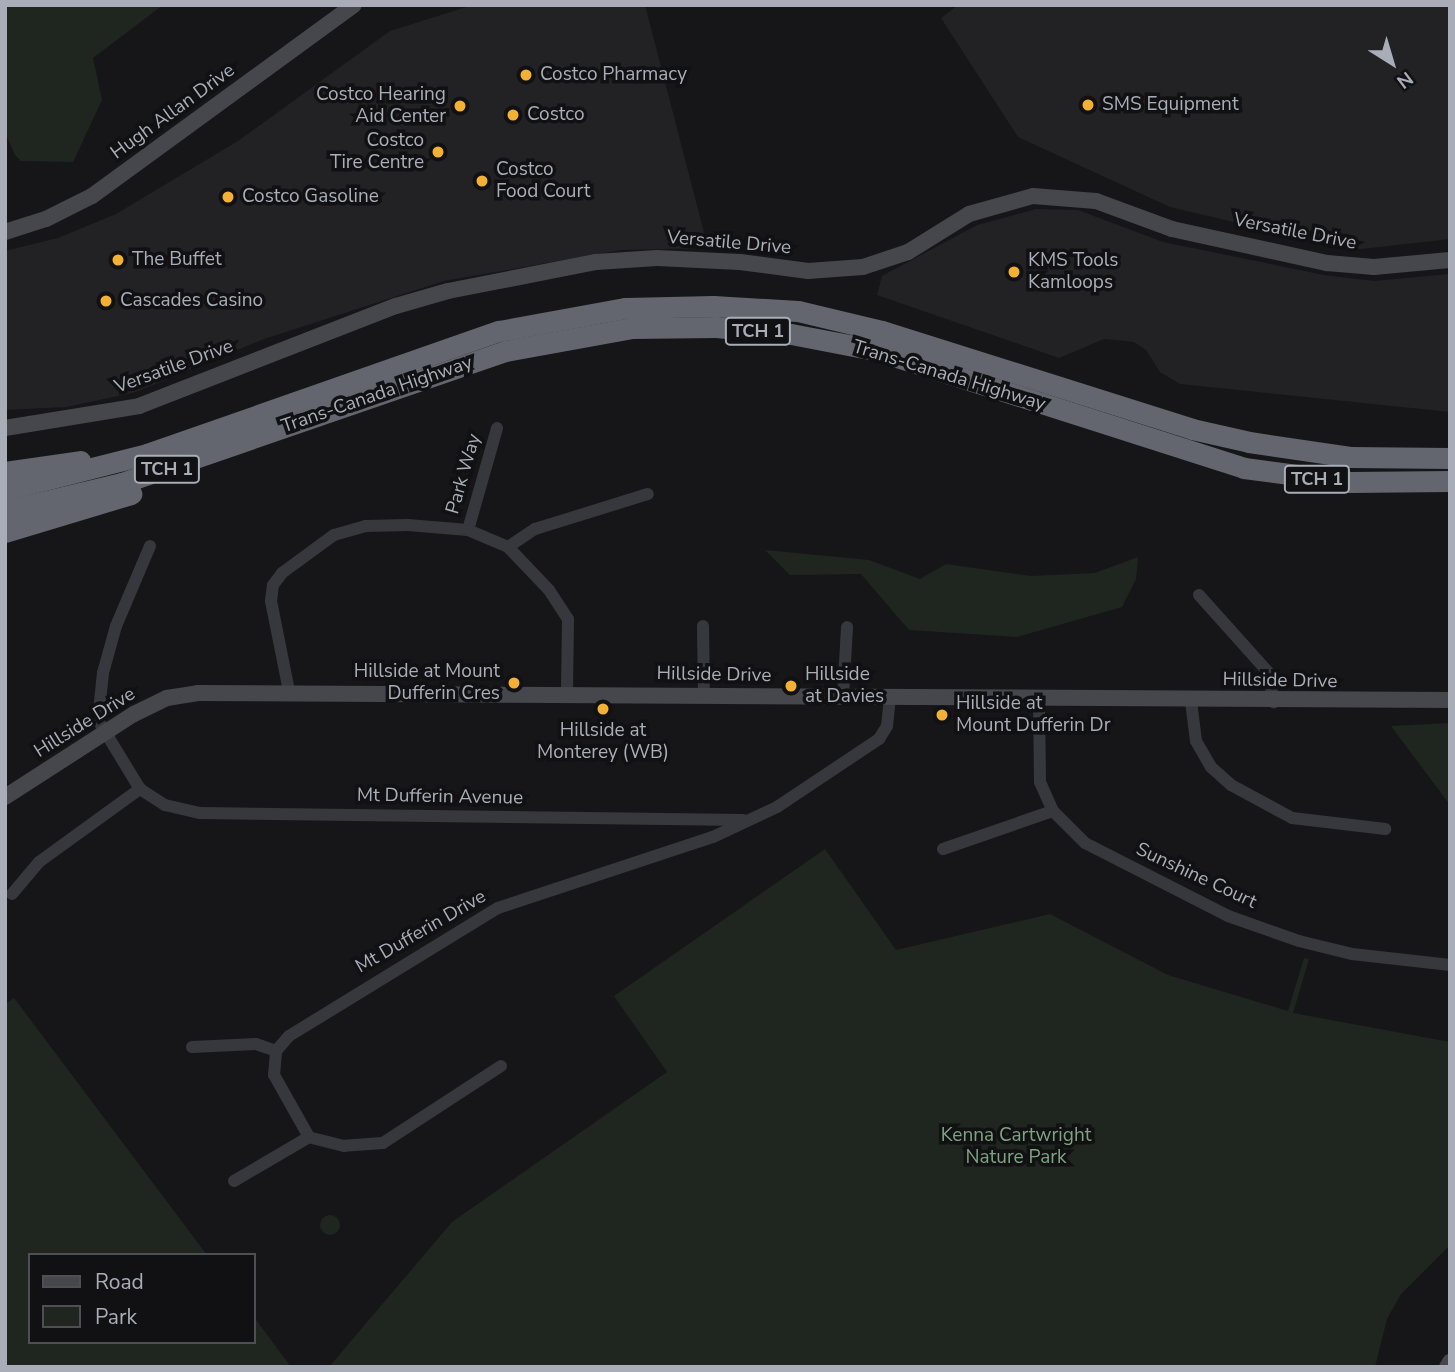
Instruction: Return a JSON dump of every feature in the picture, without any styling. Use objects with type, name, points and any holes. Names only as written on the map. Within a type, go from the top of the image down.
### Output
[{"type":"highway","name":"Trans-Canada Highway","points":[[5,490],[71,477],[195,437],[499,331],[626,308],[713,306],[798,311],[882,331],[1166,421],[1249,442],[1383,458],[1450,458]]},
{"type":"highway","name":"Trans-Canada Highway","points":[[5,511],[122,483],[505,351],[631,328],[716,327],[791,334],[875,350],[1244,468],[1350,482],[1450,481]]},
{"type":"highway","points":[[5,472],[74,463],[145,443],[195,437]]},
{"type":"highway","points":[[5,532],[126,496],[254,439]]},
{"type":"highway","points":[[1383,458],[1450,446]]},
{"type":"street","name":"Hugh Allan Drive","points":[[5,232],[46,219],[92,196],[354,5]]},
{"type":"street","name":"Versatile Drive","points":[[5,428],[139,405],[396,306],[448,291],[583,264],[657,258],[740,262],[808,271],[863,267],[908,252],[980,210],[1033,196],[1096,201],[1172,229],[1327,263],[1374,267],[1450,260]]},
{"type":"street","name":"Park Way","points":[[468,530],[497,428]]},
{"type":"street","points":[[508,547],[535,529],[648,494]]},
{"type":"street","points":[[289,691],[271,601],[273,585],[282,573],[334,535],[365,526],[468,530],[508,547],[549,590],[568,619],[567,694]]},
{"type":"street","points":[[12,894],[38,862],[140,789],[98,720],[103,673],[116,626],[150,547]]},
{"type":"street","points":[[1199,595],[1268,672],[1274,702]]},
{"type":"street","points":[[703,626],[704,696]]},
{"type":"street","points":[[843,697],[848,627]]},
{"type":"street","name":"Hillside Drive","points":[[5,797],[105,732],[167,698],[198,693],[289,691],[1274,702],[1450,700]]},
{"type":"street","name":"Mt Dufferin Drive","points":[[276,1051],[289,1037],[360,990],[498,908],[713,837],[744,820],[777,807],[879,739],[887,726],[890,699]]},
{"type":"street","name":"Sunshine Court","points":[[1039,699],[1040,782],[1053,811],[1085,843],[1228,915],[1352,954],[1450,965]]},
{"type":"street","points":[[1191,701],[1196,741],[1211,766],[1231,785],[1292,818],[1385,829]]},
{"type":"street","name":"Mt Dufferin Avenue","points":[[140,789],[165,805],[200,813],[744,820]]},
{"type":"street","points":[[943,849],[1053,811]]},
{"type":"street","points":[[192,1047],[256,1044],[276,1051],[274,1075],[309,1137]]},
{"type":"street","points":[[234,1181],[309,1137],[344,1146],[383,1143],[501,1066]]},
{"type":"street","points":[[1447,1367],[1450,1362]]},
{"type":"shaded area","points":[[473,5],[645,5],[708,248],[621,250],[444,281],[264,339],[136,392],[67,407],[5,410],[5,251],[58,238],[116,214],[238,141],[390,31]]},
{"type":"shaded area","points":[[958,5],[1450,5],[1450,239],[1352,250],[1170,207],[1018,137],[941,18]]},
{"type":"shaded area","points":[[1036,209],[1078,210],[1163,242],[1324,275],[1374,281],[1450,274],[1450,412],[1180,384],[1160,372],[1146,350],[1134,342],[1104,339],[1059,358],[877,295],[882,276],[977,225]]},
{"type":"green space","points":[[5,5],[163,5],[93,58],[102,100],[73,162],[21,161],[15,155],[5,132]]},
{"type":"green space","points":[[765,550],[869,560],[920,579],[946,564],[1031,576],[1095,573],[1138,557],[1136,579],[1122,607],[1017,637],[909,630],[861,574],[790,575]]},
{"type":"green space","points":[[1450,723],[1450,805],[1391,726]]},
{"type":"green space","name":"Kenna Cartwright Nature Park","points":[[825,849],[896,950],[1050,914],[1168,975],[1288,1011],[1304,958],[1309,959],[1293,1013],[1450,1042],[1450,1245],[1401,1294],[1387,1319],[1375,1367],[329,1367],[452,1222],[667,1072],[614,996]]},
{"type":"green space","points":[[14,998],[205,1253],[28,1253],[28,1344],[256,1344],[256,1320],[291,1367],[5,1367],[5,1004]]},
{"type":"green space","points":[[326,1215],[334,1215],[340,1225],[334,1235],[326,1235],[320,1229],[320,1221]]},
{"type":"place","name":"Costco Pharmacy","points":[[526,75]]},
{"type":"place","name":"SMS Equipment","points":[[1088,105]]},
{"type":"place","name":"Costco Hearing Aid Center","points":[[460,106]]},
{"type":"place","name":"Costco","points":[[513,115]]},
{"type":"place","name":"Costco Tire Centre","points":[[438,152]]},
{"type":"place","name":"Costco Food Court","points":[[482,181]]},
{"type":"place","name":"Costco Gasoline","points":[[228,197]]},
{"type":"place","name":"The Buffet","points":[[118,260]]},
{"type":"place","name":"KMS Tools Kamloops","points":[[1014,272]]},
{"type":"place","name":"Cascades Casino","points":[[106,301]]},
{"type":"place","name":"Hillside at Mount Dufferin Cres","points":[[514,683]]},
{"type":"place","name":"Hillside at Davies","points":[[791,686]]},
{"type":"place","name":"Hillside at Monterey (WB)","points":[[603,709]]},
{"type":"place","name":"Hillside at Mount Dufferin Dr","points":[[942,715]]}]
